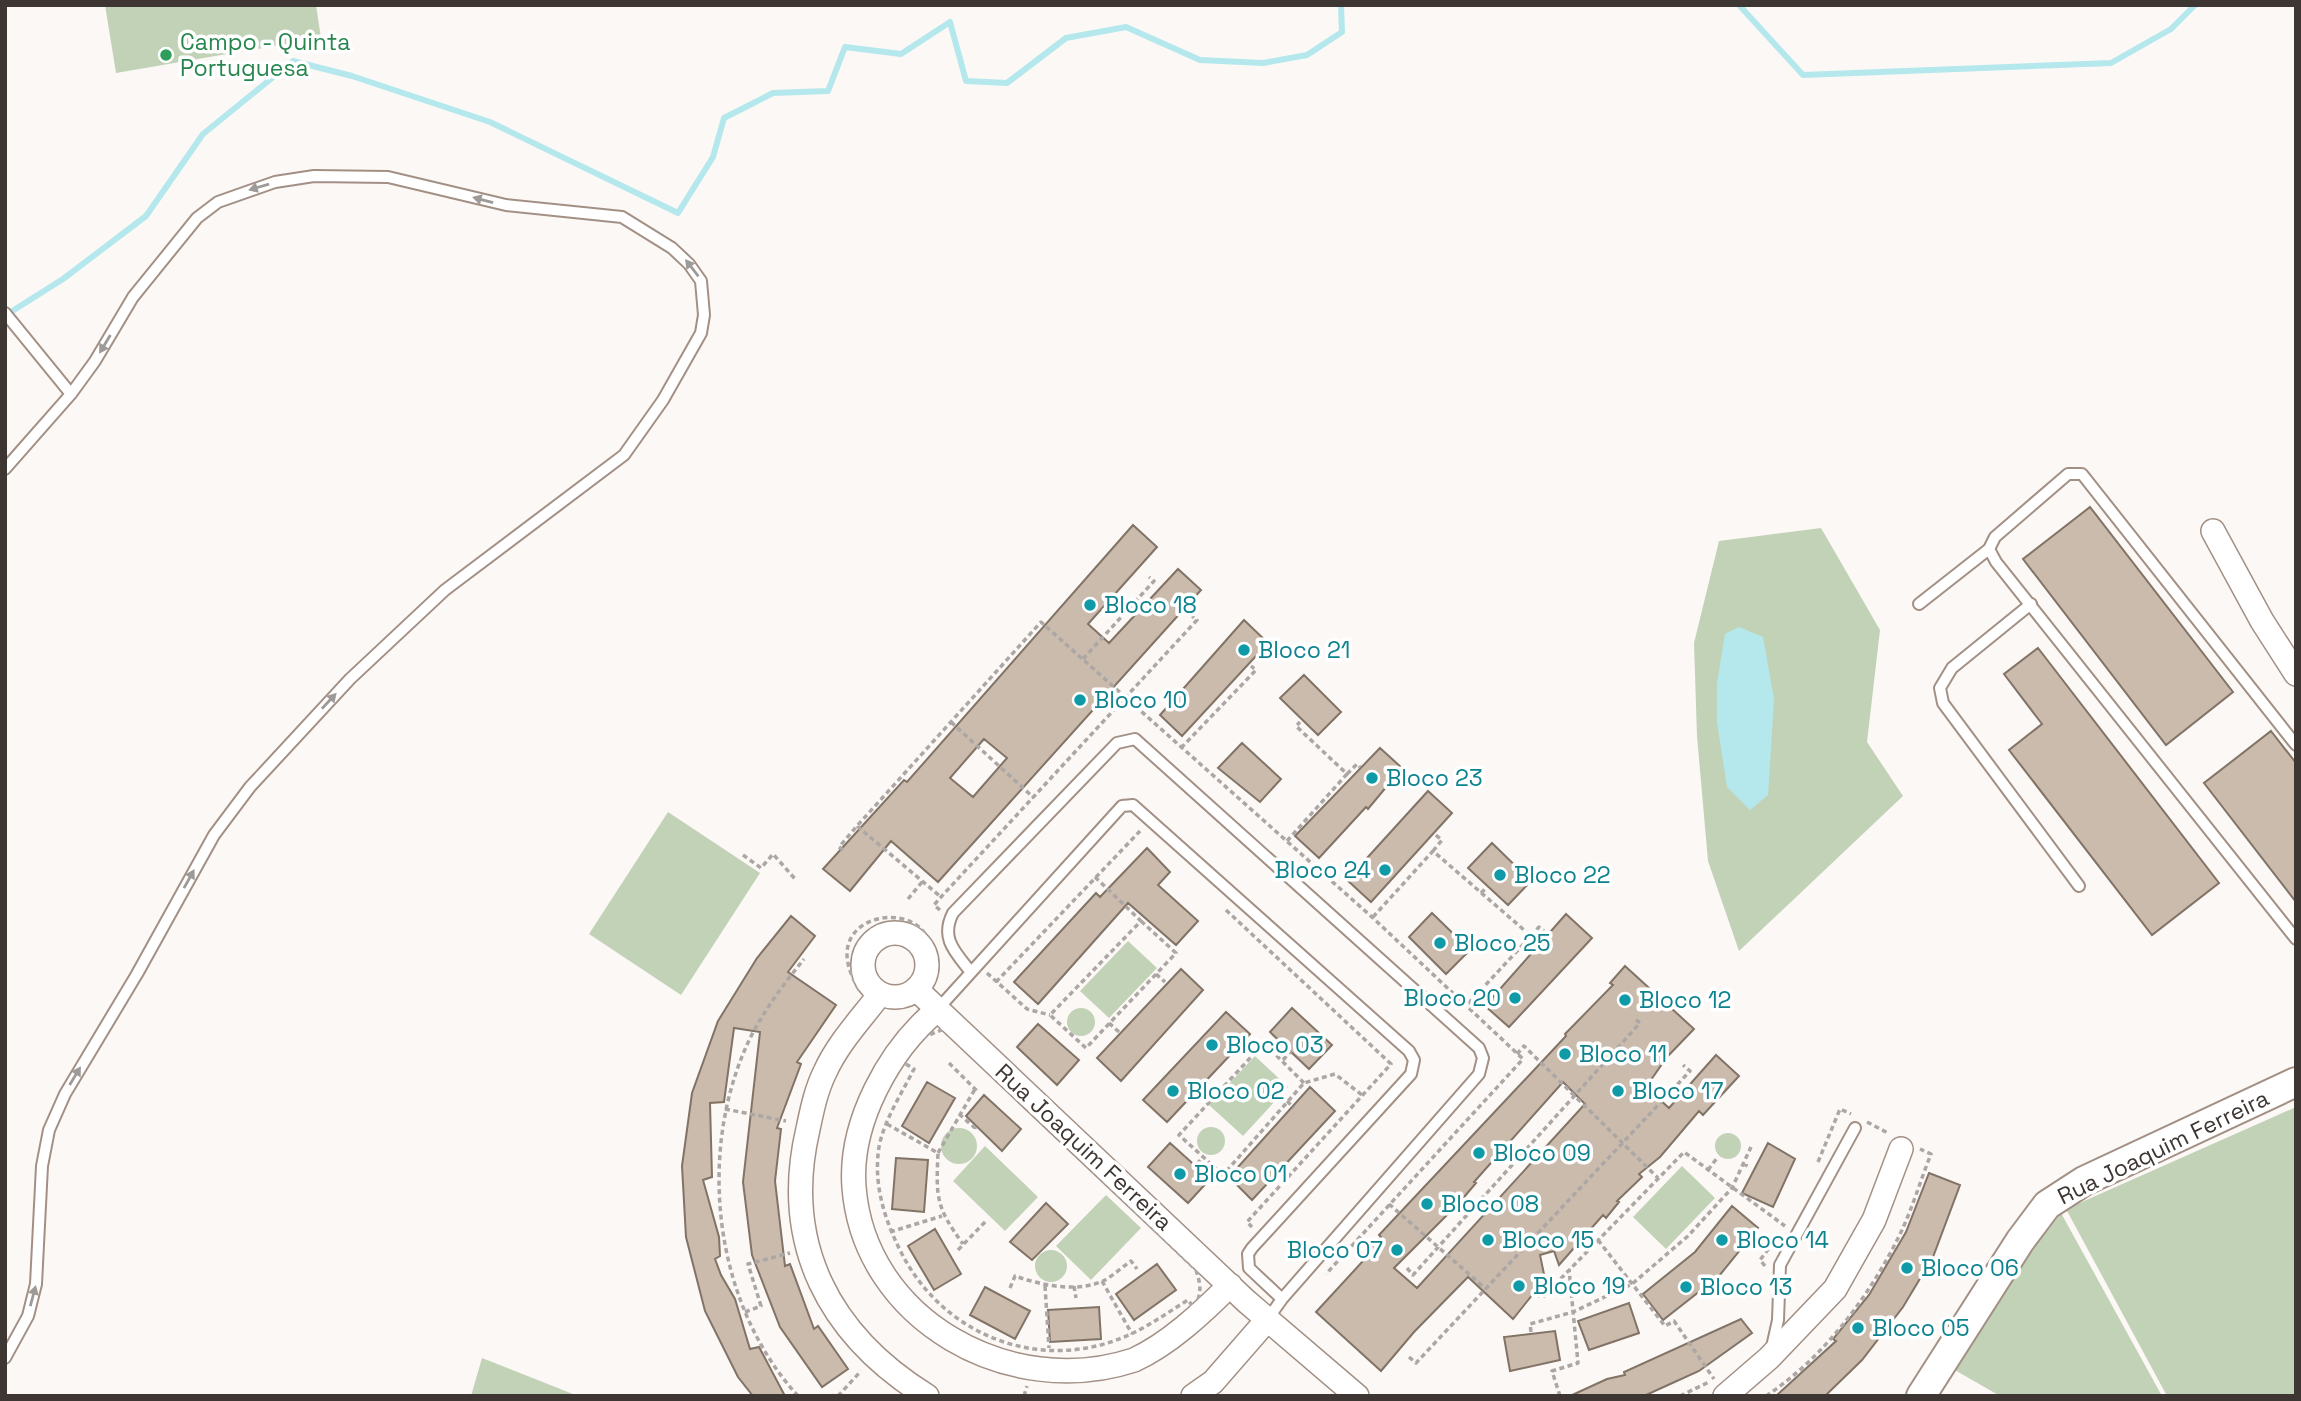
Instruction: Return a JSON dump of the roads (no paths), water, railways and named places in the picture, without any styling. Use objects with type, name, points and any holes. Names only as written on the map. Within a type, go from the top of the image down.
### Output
[{"type":"street","points":[[2213,531],[2262,621],[2296,674]]},
{"type":"street","points":[[928,997],[880,994],[866,979],[863,959],[873,942],[891,933],[911,937],[924,952],[928,997],[912,1032],[892,1061],[873,1098],[856,1149],[854,1187],[861,1223],[882,1274],[916,1318],[950,1344],[988,1364],[1021,1374],[1053,1376],[1089,1373],[1136,1359],[1161,1344],[1230,1285]]},
{"type":"street","points":[[880,994],[853,1026],[825,1072],[803,1149],[801,1212],[811,1260],[822,1287],[839,1314],[874,1359],[899,1380],[927,1396]]},
{"type":"street","name":"Rua Joaquim Ferreira","points":[[928,997],[1267,1320],[1357,1396]]},
{"type":"street","name":"Rua Joaquim Ferreira","points":[[1921,1396],[2020,1241],[2047,1205],[2084,1181],[2296,1082]]},
{"type":"street","points":[[1719,1387],[1769,1358],[1835,1289],[1874,1220],[1900,1149]]},
{"type":"street","points":[[1193,1396],[1213,1382],[1267,1320]]},
{"type":"lane","points":[[5,469],[71,394],[95,361],[133,297],[197,218],[218,202],[275,182],[314,176],[388,177],[506,205],[622,217],[672,248],[690,264],[701,281],[704,315],[701,333],[663,400],[624,455],[445,590],[350,678],[250,787],[214,835],[137,974],[65,1094],[49,1130],[42,1166],[36,1284],[28,1316],[5,1358]]},
{"type":"lane","points":[[5,313],[71,394]]},
{"type":"lane","points":[[1919,604],[1989,549],[1995,537],[2068,474],[2082,474],[2296,745]]},
{"type":"lane","points":[[1989,549],[1996,562],[2296,939]]},
{"type":"lane","points":[[2031,604],[1952,668],[1940,688],[1943,703],[2079,886]]},
{"type":"lane","points":[[970,971],[950,946],[947,935],[953,914],[1117,743],[1135,739],[1479,1048],[1483,1058],[1479,1074],[1282,1299],[1267,1320]]},
{"type":"lane","points":[[928,997],[970,971],[1128,803],[1409,1051],[1414,1060],[1411,1074],[1248,1254],[1250,1268],[1282,1299]]},
{"type":"lane","points":[[1769,1358],[1778,1320],[1780,1265],[1855,1128]]},
{"type":"water","points":[[1739,627],[1763,637],[1774,699],[1768,795],[1750,810],[1727,787],[1717,722],[1717,683],[1725,634]]},
{"type":"waterway","points":[[6,315],[63,279],[146,216],[203,134],[293,61],[352,76],[490,122],[678,213],[713,157],[724,118],[773,93],[828,91],[845,47],[901,54],[950,22],[966,81],[1007,83],[1066,38],[1126,27],[1200,60],[1263,63],[1307,55],[1342,32],[1341,5]]},
{"type":"waterway","points":[[1739,5],[1803,75],[2111,63],[2171,29],[2195,5]]},
{"type":"place","name":"Campo - Quinta Portuguesa","points":[[166,55]]},
{"type":"place","name":"Bloco 18","points":[[1090,605]]},
{"type":"place","name":"Bloco 21","points":[[1244,650]]},
{"type":"place","name":"Bloco 10","points":[[1080,700]]},
{"type":"place","name":"Bloco 23","points":[[1372,778]]},
{"type":"place","name":"Bloco 24","points":[[1385,870]]},
{"type":"place","name":"Bloco 22","points":[[1500,875]]},
{"type":"place","name":"Bloco 25","points":[[1440,943]]},
{"type":"place","name":"Bloco 20","points":[[1515,998]]},
{"type":"place","name":"Bloco 12","points":[[1625,1000]]},
{"type":"place","name":"Bloco 03","points":[[1212,1045]]},
{"type":"place","name":"Bloco 11","points":[[1565,1054]]},
{"type":"place","name":"Bloco 02","points":[[1173,1091]]},
{"type":"place","name":"Bloco 17","points":[[1618,1091]]},
{"type":"place","name":"Bloco 09","points":[[1479,1153]]},
{"type":"place","name":"Bloco 01","points":[[1180,1174]]},
{"type":"place","name":"Bloco 08","points":[[1427,1204]]},
{"type":"place","name":"Bloco 15","points":[[1488,1240]]},
{"type":"place","name":"Bloco 14","points":[[1722,1240]]},
{"type":"place","name":"Bloco 07","points":[[1397,1250]]},
{"type":"place","name":"Bloco 06","points":[[1907,1268]]},
{"type":"place","name":"Bloco 19","points":[[1519,1286]]},
{"type":"place","name":"Bloco 13","points":[[1686,1287]]},
{"type":"place","name":"Bloco 05","points":[[1858,1328]]}]
